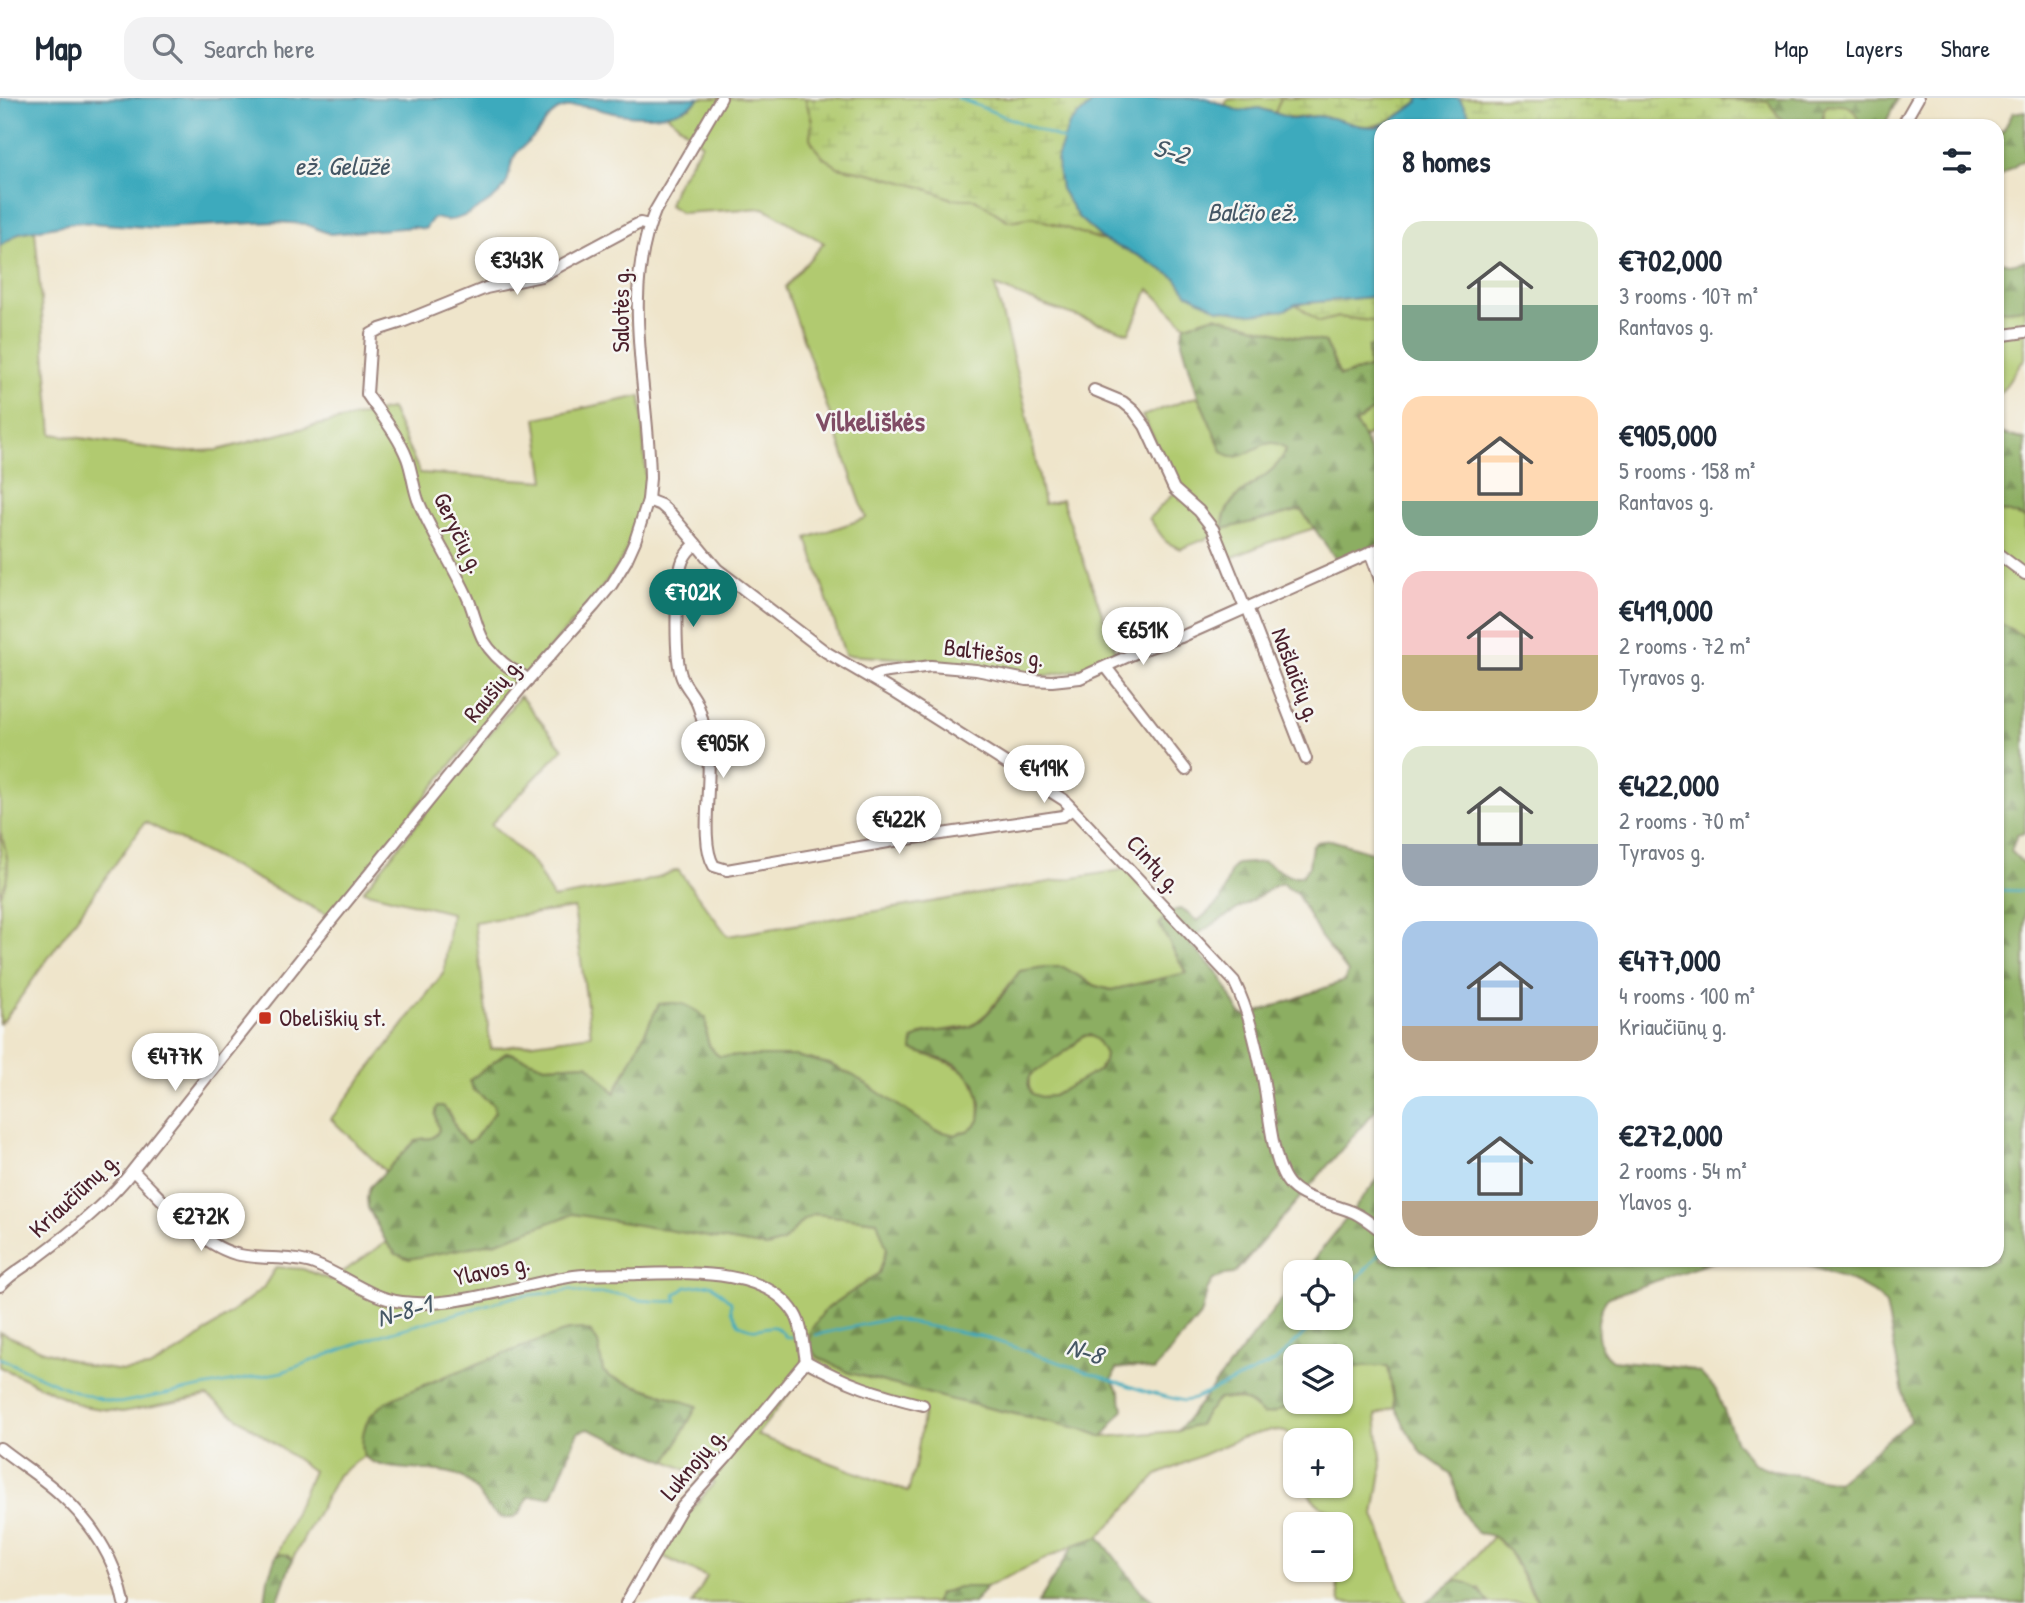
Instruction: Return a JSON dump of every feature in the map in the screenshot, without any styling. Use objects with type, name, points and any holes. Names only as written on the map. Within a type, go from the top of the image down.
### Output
[{"type":"street","name":"Salotės g.","points":[[648,500],[650,460],[637,302],[640,260],[649,225],[720,98]]},
{"type":"street","points":[[1906,119],[1918,98]]},
{"type":"street","name":"Geryčių g.","points":[[528,680],[495,655],[485,641],[454,568],[418,499],[406,456],[386,420],[367,394],[370,339],[372,334],[380,329],[486,288],[541,276],[640,223],[649,225]]},
{"type":"street","points":[[2004,335],[2025,332]]},
{"type":"street","name":"Našlaičių g.","points":[[1094,390],[1123,402],[1134,411],[1145,426],[1174,489],[1199,511],[1213,529],[1306,759]]},
{"type":"street","name":"Cintų g.","points":[[648,500],[661,505],[716,569],[826,652],[1058,795],[1234,981],[1250,1018],[1278,1161],[1284,1179],[1295,1189],[1352,1211],[1374,1226]]},
{"type":"street","name":"Raušių g.","points":[[352,896],[528,680],[612,584],[635,541],[648,500]]},
{"type":"street","points":[[696,544],[680,569],[676,617],[682,680],[699,707],[709,757],[709,857],[714,866],[727,870],[799,859],[881,843],[1063,816],[1072,809]]},
{"type":"street","name":"Baltiešos g.","points":[[873,679],[881,673],[930,666],[1027,680],[1080,678],[1144,649],[1181,637],[1374,551]]},
{"type":"street","points":[[2004,558],[2025,574]]},
{"type":"street","points":[[1106,667],[1186,770]]},
{"type":"street","name":"Kriaučiūnų g.","points":[[0,1286],[113,1195],[352,896]]},
{"type":"street","name":"Ylavos g.","points":[[132,1171],[193,1229],[230,1252],[315,1264],[376,1295],[400,1302],[454,1301],[578,1275],[704,1273],[730,1276],[766,1289],[782,1299],[793,1311],[797,1318],[806,1361]]},
{"type":"street","points":[[806,1361],[860,1388],[923,1405]]},
{"type":"street","name":"Luknojų g.","points":[[626,1603],[682,1507],[806,1361]]},
{"type":"street","points":[[0,1448],[61,1495],[93,1531],[104,1546],[116,1573],[124,1603]]},
{"type":"green space","points":[[700,98],[805,98],[812,121],[810,138],[823,157],[838,167],[922,187],[952,199],[975,199],[1008,221],[1033,217],[1105,241],[1137,255],[1176,278],[1188,294],[1285,310],[1296,304],[1319,322],[1337,317],[1374,321],[1374,355],[1370,368],[1340,376],[1325,342],[1215,317],[1185,325],[1149,289],[1129,333],[995,286],[1026,410],[1044,504],[1062,500],[1117,656],[1101,665],[1044,676],[930,660],[845,655],[807,538],[866,518],[785,287],[824,243],[764,208],[681,213],[669,205],[675,187],[702,144],[666,114],[690,107]]},
{"type":"green space","points":[[805,98],[1104,98],[1092,103],[1057,159],[1061,189],[1079,218],[1105,241],[1033,217],[1009,221],[975,199],[952,199],[922,187],[838,167],[823,157],[810,138],[812,121]]},
{"type":"green space","points":[[1281,98],[1275,113],[1259,108],[1239,111],[1225,106],[1227,100]]},
{"type":"green space","points":[[1281,98],[1420,98],[1393,119],[1374,119],[1372,126],[1319,116],[1292,117],[1275,113]]},
{"type":"green space","points":[[1459,98],[1718,98],[1768,102],[1780,119],[1472,119]]},
{"type":"green space","points":[[1718,98],[1898,98],[1888,119],[1840,119],[1823,115],[1823,119],[1780,119],[1768,102]]},
{"type":"green space","points":[[1828,105],[1850,107],[1857,119],[1824,119],[1824,109]]},
{"type":"green space","points":[[2025,111],[2025,159],[2004,173],[2004,129],[2013,113]]},
{"type":"green space","points":[[35,230],[52,434],[178,452],[218,450],[391,409],[420,473],[545,481],[536,418],[641,396],[646,479],[642,509],[616,569],[589,604],[506,697],[329,916],[145,822],[0,1023],[0,894],[8,871],[7,855],[0,832],[0,246],[19,233]]},
{"type":"green space","points":[[2025,261],[2025,308],[2004,310],[2004,263]]},
{"type":"green space","points":[[1374,297],[1374,321],[1338,317],[1319,322],[1296,304]]},
{"type":"green space","points":[[2025,308],[2025,358],[2004,388],[2004,310]]},
{"type":"green space","points":[[1215,316],[1325,342],[1340,376],[1369,368],[1368,347],[1374,346],[1374,410],[1355,423],[1374,462],[1374,546],[1338,562],[1301,510],[1223,529],[1225,515],[1231,504],[1280,461],[1286,449],[1269,443],[1238,456],[1230,456],[1222,451],[1198,396],[1182,342],[1185,325]]},
{"type":"green space","points":[[1198,396],[1222,450],[1230,455],[1238,456],[1269,443],[1286,449],[1272,470],[1230,504],[1224,515],[1223,529],[1301,510],[1315,528],[1231,558],[1218,534],[1180,549],[1166,542],[1149,518],[1180,487],[1142,416]]},
{"type":"green space","points":[[1374,410],[1374,433],[1364,437],[1355,423]]},
{"type":"green space","points":[[2004,434],[2025,440],[2025,518],[2004,512]]},
{"type":"green space","points":[[2004,512],[2025,518],[2025,637],[2004,626]]},
{"type":"green space","points":[[2004,626],[2025,637],[2025,833],[2017,835],[2011,851],[2025,865],[2025,1603],[1540,1603],[1508,1550],[1494,1537],[1477,1533],[1463,1513],[1451,1474],[1422,1453],[1405,1427],[1395,1407],[1388,1366],[1353,1367],[1353,1344],[1283,1344],[1283,1408],[1263,1415],[1253,1406],[1238,1399],[1219,1399],[1199,1425],[1178,1431],[1283,1298],[1283,1330],[1353,1330],[1353,1260],[1314,1260],[1374,1184],[1374,1267],[1697,1267],[1608,1297],[1598,1321],[1601,1347],[1612,1360],[1682,1367],[1700,1373],[1716,1390],[1736,1442],[1753,1463],[1774,1471],[1837,1482],[1910,1421],[1886,1305],[1854,1282],[1811,1267],[2004,1267]]},
{"type":"green space","points":[[520,696],[563,749],[491,824],[534,864],[553,898],[641,883],[678,870],[728,936],[1127,869],[1165,916],[1159,924],[1186,973],[1111,990],[1096,986],[1063,967],[1020,971],[987,1013],[971,1026],[921,1034],[912,1050],[963,1071],[977,1090],[979,1121],[969,1130],[955,1135],[935,1130],[854,1076],[829,1064],[795,1056],[719,1056],[709,1044],[706,1018],[659,1004],[615,1093],[588,1064],[545,1066],[507,1052],[473,1090],[493,1104],[495,1112],[474,1140],[468,1142],[461,1138],[448,1111],[436,1119],[439,1130],[433,1137],[415,1141],[386,1172],[331,1119],[444,972],[451,913],[363,891]],"holes":[[[574,908],[591,1035],[491,1049],[474,922]]]},
{"type":"green space","points":[[0,832],[7,855],[8,871],[0,894]]},
{"type":"green space","points":[[1331,840],[1374,853],[1374,1112],[1234,1274],[1213,1280],[1207,1290],[1202,1313],[1154,1371],[1131,1367],[1116,1369],[1112,1380],[1120,1393],[1123,1409],[1103,1437],[1082,1429],[850,1373],[818,1357],[809,1347],[810,1331],[825,1310],[879,1273],[887,1249],[877,1221],[814,1214],[802,1221],[783,1242],[767,1247],[573,1214],[497,1242],[409,1259],[396,1254],[386,1242],[368,1208],[370,1187],[415,1141],[431,1138],[439,1130],[436,1115],[438,1106],[447,1110],[463,1139],[468,1142],[474,1139],[495,1112],[493,1104],[473,1090],[470,1080],[507,1052],[545,1066],[588,1064],[615,1093],[659,1004],[685,1005],[706,1018],[709,1044],[719,1056],[795,1056],[829,1064],[854,1076],[935,1130],[955,1135],[969,1130],[979,1121],[981,1104],[975,1083],[956,1064],[912,1050],[913,1040],[920,1035],[936,1031],[972,1026],[991,1009],[1020,971],[1063,967],[1096,986],[1111,990],[1186,973],[1159,924],[1164,918],[1181,909],[1198,921],[1221,900],[1231,870],[1237,864],[1264,862],[1289,876],[1302,876],[1309,866],[1312,846],[1317,842]],"holes":[[[1282,883],[1296,892],[1320,936],[1348,972],[1344,981],[1247,1016],[1240,1014],[1219,974],[1190,944],[1196,935],[1275,886]],[[1090,1035],[1097,1040],[1105,1054],[1099,1070],[1053,1096],[1041,1097],[1032,1094],[1028,1085],[1031,1075],[1072,1047],[1082,1036]]]},
{"type":"green space","points":[[1090,1035],[1098,1040],[1105,1054],[1099,1070],[1053,1096],[1041,1097],[1032,1094],[1028,1085],[1031,1075],[1072,1047],[1082,1036]]},
{"type":"green space","points":[[573,1213],[767,1247],[783,1242],[802,1221],[814,1214],[878,1221],[887,1249],[879,1273],[825,1310],[818,1357],[850,1373],[1082,1429],[1103,1437],[1178,1431],[1199,1425],[1218,1399],[1226,1398],[1254,1404],[1274,1413],[1283,1408],[1283,1414],[1353,1414],[1353,1367],[1388,1366],[1395,1407],[1376,1415],[1382,1465],[1374,1515],[1407,1603],[1341,1603],[1339,1599],[1337,1582],[1353,1582],[1353,1512],[1334,1512],[1317,1504],[1312,1498],[1353,1498],[1353,1428],[1283,1428],[1283,1432],[1271,1430],[1241,1438],[1157,1475],[1099,1537],[1074,1545],[986,1587],[958,1587],[939,1594],[934,1603],[692,1603],[707,1577],[658,1554],[672,1532],[714,1483],[667,1461],[697,1406],[610,1377],[603,1371],[598,1343],[591,1332],[582,1329],[443,1377],[388,1401],[373,1413],[362,1448],[364,1456],[338,1475],[292,1560],[287,1555],[276,1556],[313,1471],[207,1396],[122,1412],[82,1406],[0,1367],[0,1332],[41,1350],[89,1366],[123,1371],[149,1368],[186,1347],[263,1288],[276,1267],[303,1269],[331,1280],[386,1242],[396,1254],[497,1242]],"holes":[[[807,1370],[924,1410],[908,1492],[757,1435]]]},
{"type":"green space","points":[[582,1329],[591,1332],[598,1343],[603,1371],[610,1377],[697,1406],[667,1461],[588,1429],[578,1432],[552,1496],[528,1497],[515,1517],[506,1518],[492,1511],[471,1484],[454,1474],[382,1465],[364,1456],[362,1444],[365,1426],[375,1411],[386,1403],[496,1357],[569,1330]]},
{"type":"green space","points":[[1493,1536],[1508,1550],[1540,1603],[1489,1603],[1479,1588],[1454,1581]]},
{"type":"green space","points":[[1099,1537],[1141,1591],[1156,1603],[1038,1603],[1074,1545]]},
{"type":"green space","points":[[281,1554],[292,1560],[277,1603],[265,1603],[268,1578],[276,1556]]},
{"type":"green space","points":[[1454,1581],[1465,1582],[1474,1587],[1489,1603],[1426,1603]]},
{"type":"green space","points":[[958,1587],[986,1587],[973,1603],[934,1603],[939,1594]]},
{"type":"water","name":"ež. Gelūžė","points":[[0,98],[700,98],[683,110],[651,116],[619,114],[583,106],[557,110],[516,154],[506,184],[496,196],[455,219],[433,218],[425,229],[414,227],[330,234],[305,224],[276,222],[157,228],[78,222],[19,233],[0,246]]},
{"type":"water","name":"Balčio ež.","points":[[1104,98],[1206,98],[1239,111],[1259,108],[1293,119],[1317,116],[1374,127],[1374,297],[1296,304],[1285,310],[1252,314],[1218,309],[1188,294],[1176,278],[1137,255],[1105,241],[1079,218],[1061,189],[1057,159],[1069,124],[1092,103]]},
{"type":"water","name":"Balčio ež.","points":[[1420,98],[1459,98],[1472,119],[1394,119]]},
{"type":"waterway","name":"S-2","points":[[958,98],[1064,140]]},
{"type":"waterway","name":"N-8","points":[[2004,890],[2025,891]]},
{"type":"waterway","name":"N-8","points":[[1353,1283],[1374,1260]]},
{"type":"waterway","name":"N-8-1","points":[[0,1358],[73,1390],[119,1403],[282,1372],[378,1336],[517,1296],[570,1289],[583,1293],[624,1295],[638,1300],[677,1301],[675,1295],[686,1287],[711,1284],[731,1302],[731,1311],[739,1324],[752,1329],[775,1327],[786,1337],[793,1337]]},
{"type":"waterway","name":"N-8","points":[[815,1335],[889,1319],[981,1336],[1150,1393],[1184,1401],[1194,1399],[1275,1362],[1308,1330]]},
{"type":"place","name":"Obeliškių st.","points":[[265,1018]]},
{"type":"district","name":"Vilkeliškės","points":[[870,421]]}]
